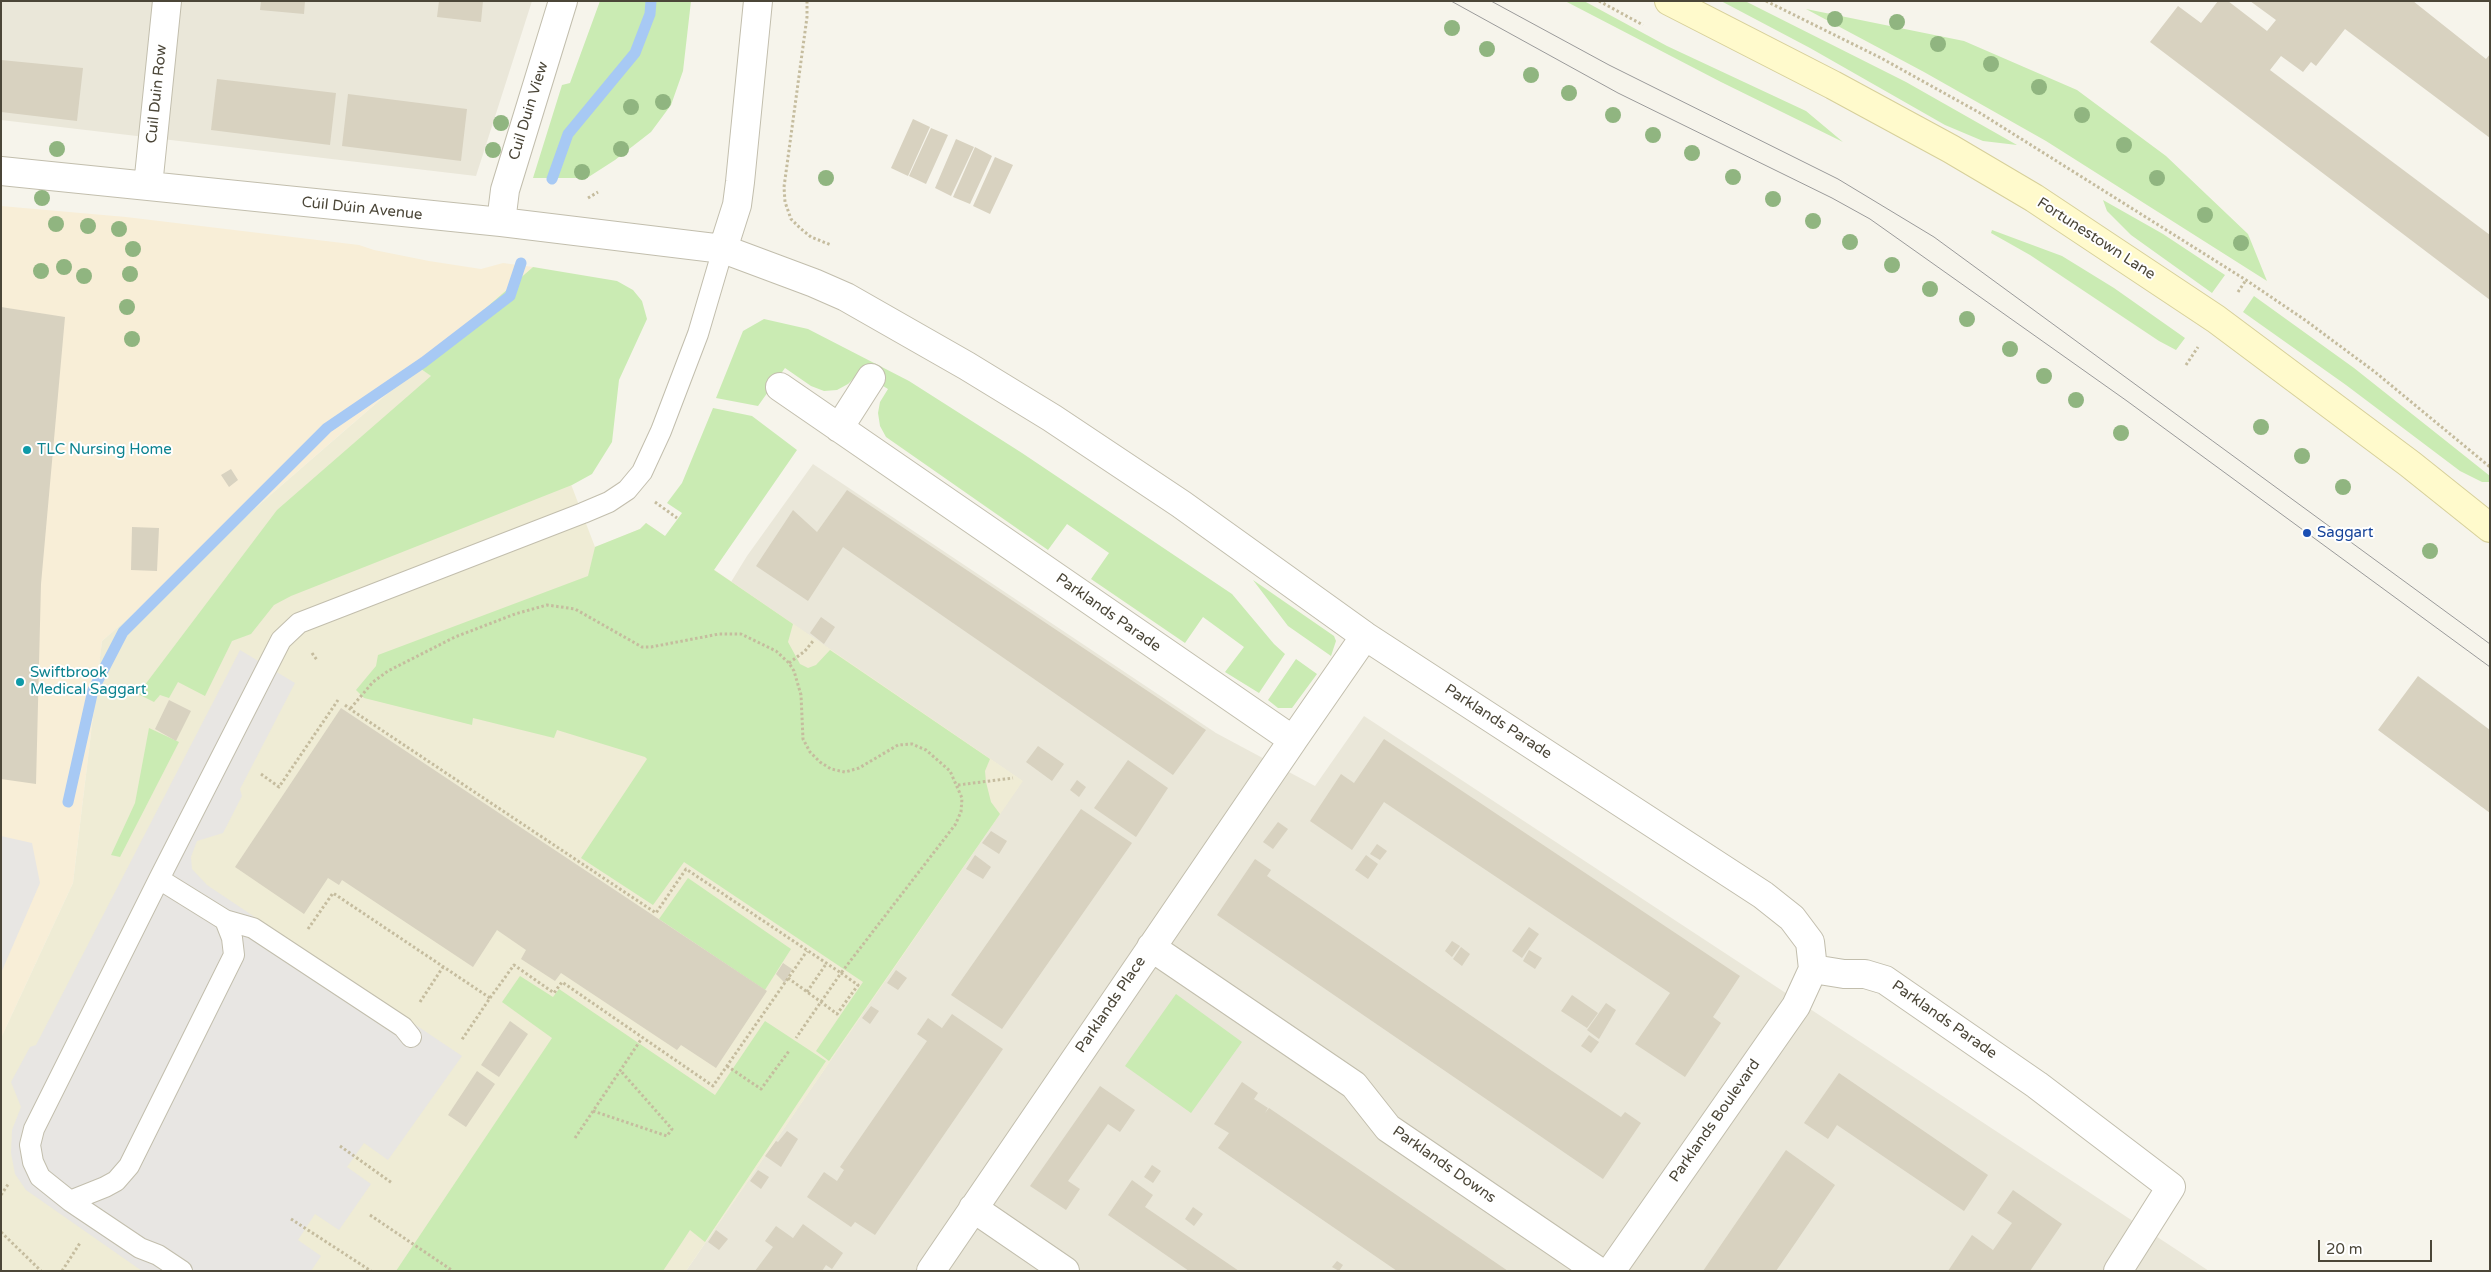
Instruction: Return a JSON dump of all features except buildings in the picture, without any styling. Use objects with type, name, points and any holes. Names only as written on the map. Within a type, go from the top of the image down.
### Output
[{"type":"street","name":"Cuil Duin Row","points":[[148,186],[167,1]]},
{"type":"street","name":"Cuil Duin View","points":[[501,222],[504,190],[564,1]]},
{"type":"street","points":[[723,249],[737,205],[758,1]]},
{"type":"street","name":"Fortunestown Lane","points":[[1669,1],[1841,89],[1951,149],[2034,198],[2216,318],[2410,464],[2489,527]]},
{"type":"street","name":"Cúil Dúin Avenue","points":[[1,172],[501,222],[723,249]]},
{"type":"street","name":"Parklands Parade","points":[[723,249],[814,282],[846,298],[967,366],[1052,418],[1180,504],[1365,636],[1770,901],[1792,918],[1810,942],[1813,969],[1844,974],[1865,974],[1885,980],[2037,1085],[2171,1187],[2118,1271]]},
{"type":"street","points":[[839,428],[871,378]]},
{"type":"street","name":"Parklands Parade","points":[[780,387],[1293,740]]},
{"type":"street","points":[[1293,740],[1365,636]]},
{"type":"street","name":"Parklands Place","points":[[931,1271],[1293,740]]},
{"type":"street","name":"Parklands Downs","points":[[1151,947],[1354,1086],[1388,1128],[1598,1271]]},
{"type":"street","name":"Parklands Boulevard","points":[[1611,1271],[1796,1006],[1813,969]]},
{"type":"street","points":[[973,1208],[1065,1271]]},
{"type":"lane","points":[[182,1271],[158,1255],[140,1248],[94,1219],[40,1177],[33,1162],[30,1145],[34,1129],[281,640],[299,623],[609,502],[627,490],[642,472],[661,431],[698,334],[723,249]]},
{"type":"lane","points":[[159,879],[225,920],[253,928],[407,1032]]},
{"type":"lane","points":[[70,1201],[116,1181],[129,1166],[234,955],[232,938],[225,920]]},
{"type":"path","points":[[807,1],[808,17],[784,187],[785,202],[791,219],[800,228],[811,237],[831,245]]},
{"type":"path","points":[[1599,1],[1647,26]]},
{"type":"path","points":[[1766,1],[1881,58],[1980,113],[2238,275],[2305,320],[2375,372],[2490,467]]},
{"type":"path","points":[[2186,365],[2202,340]]},
{"type":"path","points":[[652,500],[677,518]]},
{"type":"path","points":[[350,709],[373,682],[388,671],[455,637],[514,614],[546,605],[575,609],[642,647],[652,647],[720,634],[741,634],[776,651],[789,663],[794,671],[801,695],[803,739],[810,752],[831,769],[845,772],[859,768],[898,745],[912,744],[926,750],[950,771],[958,785],[962,798],[961,812],[955,825],[841,973],[796,1038]]},
{"type":"path","points":[[789,663],[806,651],[813,641]]},
{"type":"path","points":[[260,774],[279,786],[338,700]]},
{"type":"path","points":[[345,705],[656,913],[686,869],[858,985],[838,1014],[788,978]]},
{"type":"path","points":[[958,785],[1013,778]]},
{"type":"path","points":[[304,936],[333,893],[490,998]]},
{"type":"path","points":[[461,1041],[514,965],[554,993],[562,982],[713,1086],[808,951]]},
{"type":"path","points":[[807,992],[826,964]]},
{"type":"path","points":[[407,1032],[443,967]]},
{"type":"path","points":[[575,1138],[642,1038]]},
{"type":"path","points":[[727,1066],[761,1089],[788,1050]]},
{"type":"path","points":[[593,1111],[667,1136],[672,1129],[620,1070]]},
{"type":"path","points":[[340,1146],[392,1183]]},
{"type":"path","points":[[1,1195],[10,1181]]},
{"type":"path","points":[[370,1215],[453,1271]]},
{"type":"path","points":[[291,1219],[371,1271]]},
{"type":"path","points":[[1,1232],[41,1271]]},
{"type":"path","points":[[62,1271],[83,1239]]},
{"type":"shaded area","points":[[1,1],[532,1],[476,176],[1,120]]},
{"type":"shaded area","points":[[1,206],[126,217],[359,245],[374,250],[429,261],[481,269],[503,263],[533,267],[102,641],[73,883],[1,1038]]},
{"type":"shaded area","points":[[418,367],[564,466],[595,547],[640,529],[646,523],[1023,781],[686,1271],[1,1271],[1,1038],[73,883],[102,641]]},
{"type":"shaded area","points":[[813,464],[1216,733],[1315,786],[1364,716],[2209,1271],[686,1271],[1022,781],[731,582],[747,556]]},
{"type":"shaded area","points":[[240,650],[295,683],[240,789],[242,796],[223,833],[197,841],[191,857],[192,869],[207,885],[462,1056],[388,1160],[364,1143],[347,1167],[371,1184],[339,1230],[315,1214],[298,1240],[321,1256],[311,1271],[142,1271],[26,1190],[15,1174],[11,1153],[12,1130],[21,1107],[11,1082],[30,1047],[36,1045]]},
{"type":"shaded area","points":[[1,836],[32,843],[40,883],[1,973]]},
{"type":"green space","points":[[600,1],[691,1],[683,71],[671,105],[651,132],[615,160],[587,178],[533,178],[562,85],[570,83]]},
{"type":"green space","points":[[1565,1],[1584,1],[1667,46],[1806,111],[1843,142],[1721,82]]},
{"type":"green space","points":[[1721,1],[1745,1],[1906,82],[2017,145],[1983,141],[1945,125],[1810,48]]},
{"type":"green space","points":[[1806,9],[1964,41],[2077,90],[2166,156],[2248,234],[2267,281],[2046,141],[1924,72]]},
{"type":"green space","points":[[2103,200],[2163,234],[2225,275],[2212,293],[2131,235],[2107,211]]},
{"type":"green space","points":[[1992,230],[2062,256],[2114,288],[2185,338],[2176,350],[2159,341],[2030,255],[1991,233]]},
{"type":"green space","points":[[533,267],[617,281],[633,290],[642,301],[647,319],[619,380],[612,442],[592,474],[572,485],[291,596],[274,605],[251,634],[232,641],[205,696],[178,682],[169,698],[160,695],[154,702],[138,694],[277,510],[431,376],[418,367]]},
{"type":"green space","points":[[2254,296],[2354,368],[2490,476],[2490,482],[2482,482],[2460,471],[2346,385],[2243,312]]},
{"type":"green space","points":[[764,319],[808,329],[909,381],[1022,453],[1232,594],[1274,644],[1285,654],[1259,693],[1225,672],[1244,647],[1203,617],[1185,643],[1091,579],[1109,553],[1067,524],[1048,550],[886,437],[880,426],[878,413],[880,402],[888,389],[860,372],[848,384],[837,390],[824,391],[811,386],[785,368],[758,406],[716,398],[743,331]]},
{"type":"green space","points":[[713,408],[752,416],[797,450],[714,570],[793,624],[788,642],[800,664],[808,668],[816,665],[830,650],[990,759],[985,771],[986,782],[991,802],[1000,814],[829,1061],[816,1051],[863,982],[684,862],[653,905],[581,858],[647,759],[645,757],[557,730],[554,738],[473,718],[472,725],[364,698],[356,690],[376,666],[378,655],[588,576],[595,547],[640,529],[646,523],[665,536],[682,513],[667,503],[682,483]]},
{"type":"green space","points":[[1253,580],[1334,636],[1336,641],[1331,656],[1288,626]]},
{"type":"green space","points":[[1296,659],[1317,674],[1292,708],[1278,708],[1268,700]]},
{"type":"green space","points":[[149,728],[179,742],[120,857],[111,855],[135,803]]},
{"type":"green space","points":[[688,878],[791,949],[765,990],[659,919]]},
{"type":"green space","points":[[520,976],[553,997],[559,989],[715,1095],[765,1021],[826,1061],[705,1242],[690,1230],[663,1271],[396,1271],[552,1038],[502,1002]]},
{"type":"green space","points":[[1176,994],[1242,1042],[1191,1113],[1125,1066]]},
{"type":"waterway","points":[[552,179],[568,134],[635,53],[650,14],[651,1]]},
{"type":"waterway","points":[[68,802],[93,690],[123,632],[327,428],[424,362],[510,296],[521,263]]},
{"type":"tram line","points":[[1451,1],[1618,93],[1832,198],[1870,219],[2127,401],[2490,667]]},
{"type":"tram line","points":[[1491,1],[1609,65],[1838,179],[1934,237],[2490,644]]},
{"type":"place","name":"TLC Nursing Home","points":[[27,450]]},
{"type":"place","name":"Saggart","points":[[2307,533]]},
{"type":"place","name":"Swiftbrook Medical Saggart","points":[[20,682]]}]
